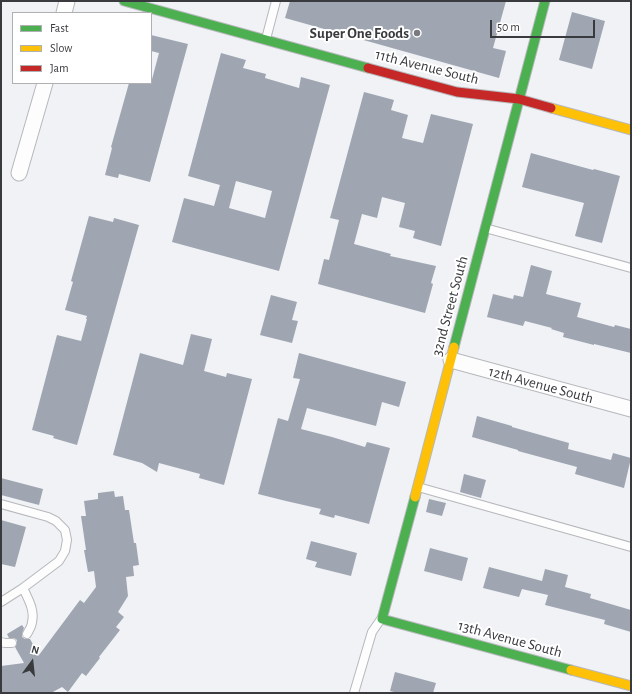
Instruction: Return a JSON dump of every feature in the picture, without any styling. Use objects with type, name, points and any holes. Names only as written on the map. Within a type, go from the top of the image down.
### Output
[{"type":"street","points":[[64,12],[68,1]]},
{"type":"street","name":"11th Avenue South","points":[[124,1],[457,92],[519,99],[631,130]]},
{"type":"street","name":"32nd Street South","points":[[382,619],[545,1]]},
{"type":"street","points":[[19,173],[44,84]]},
{"type":"street","name":"12th Avenue South","points":[[451,360],[631,409]]},
{"type":"street","name":"13th Avenue South","points":[[382,619],[631,686]]},
{"type":"lane","points":[[266,40],[276,1]]},
{"type":"lane","points":[[485,228],[631,268]]},
{"type":"lane","points":[[417,487],[631,547]]},
{"type":"lane","points":[[1,504],[48,517],[56,521],[65,530],[67,540],[65,551],[59,561],[23,588],[1,602]]},
{"type":"lane","points":[[23,588],[31,605],[33,614],[32,623],[27,634]]},
{"type":"lane","points":[[354,693],[372,632],[382,619]]},
{"type":"lane","points":[[1,642],[12,643]]},
{"type":"building","name":"Super One Foods","points":[[290,1],[506,1],[493,48],[506,51],[499,78],[285,18]]},
{"type":"building","points":[[572,12],[605,21],[592,69],[559,60]]},
{"type":"building","points":[[152,35],[188,44],[150,182],[119,174],[118,178],[105,175],[111,147],[129,84],[152,84],[159,53],[152,51]]},
{"type":"building","points":[[221,53],[246,60],[243,68],[266,74],[265,78],[299,88],[301,77],[330,85],[279,271],[172,242],[184,198],[214,206],[220,185],[188,176]],"holes":[[[236,181],[272,191],[265,218],[229,208]]]},
{"type":"building","points":[[364,92],[394,100],[391,110],[408,115],[402,138],[423,143],[431,114],[473,124],[441,246],[413,238],[415,231],[399,227],[405,203],[382,197],[377,218],[362,214],[354,244],[391,254],[390,256],[436,266],[425,313],[318,284],[324,259],[329,260],[339,220],[330,218]]},
{"type":"building","points":[[531,153],[620,176],[602,243],[575,236],[584,203],[522,187]]},
{"type":"building","points":[[89,216],[113,222],[114,218],[139,225],[77,445],[53,438],[54,436],[32,430],[57,335],[81,341],[87,319],[87,316],[65,310],[73,282],[71,281]]},
{"type":"building","points":[[531,265],[552,271],[546,294],[581,303],[577,317],[614,327],[615,325],[631,329],[631,353],[563,337],[564,333],[551,329],[552,328],[525,321],[523,326],[487,317],[493,294],[513,299],[514,295],[523,297]]},
{"type":"building","points":[[271,295],[297,302],[292,320],[298,321],[292,343],[260,335]]},
{"type":"building","points":[[191,334],[212,339],[204,371],[226,377],[227,373],[252,379],[224,485],[199,478],[200,474],[159,463],[157,472],[142,463],[113,455],[140,353],[183,365]]},
{"type":"building","points":[[299,353],[406,382],[399,407],[382,402],[376,426],[307,408],[301,429],[365,447],[367,442],[390,448],[369,524],[335,515],[334,518],[319,514],[321,509],[258,494],[278,418],[288,421],[300,379],[293,378]]},
{"type":"building","points":[[477,416],[569,443],[568,449],[611,460],[613,453],[631,458],[624,488],[575,474],[577,467],[472,437]]},
{"type":"building","points":[[464,474],[486,480],[481,498],[460,492]]},
{"type":"building","points":[[1,478],[43,489],[39,505],[1,495]]},
{"type":"building","points":[[114,491],[115,497],[123,496],[125,510],[129,510],[139,565],[133,566],[134,576],[126,577],[128,596],[118,612],[124,617],[116,627],[120,630],[86,676],[82,673],[68,692],[62,687],[51,693],[1,693],[1,666],[24,663],[15,647],[17,640],[14,638],[9,638],[7,634],[22,625],[24,628],[22,637],[25,639],[30,639],[39,655],[80,600],[84,603],[96,587],[94,571],[88,572],[84,550],[86,550],[81,516],[86,516],[84,501],[98,499],[98,493]]},
{"type":"building","points":[[429,499],[446,503],[442,516],[426,512]]},
{"type":"building","points":[[1,520],[26,527],[15,567],[1,564]]},
{"type":"building","points":[[311,541],[357,553],[351,576],[315,567],[317,562],[306,559]]},
{"type":"building","points":[[430,548],[468,558],[462,581],[424,571]]},
{"type":"building","points":[[489,567],[542,581],[545,569],[568,575],[565,587],[591,594],[590,598],[631,610],[631,632],[604,624],[605,620],[545,605],[548,595],[522,589],[519,597],[483,588]]},
{"type":"building","points":[[395,672],[436,683],[433,693],[398,693],[390,691]]},
{"type":"traffic: fast","points":[[124,1],[368,68]]},
{"type":"traffic: fast","points":[[454,347],[545,1]]},
{"type":"traffic: fast","points":[[415,497],[382,619],[571,670]]},
{"type":"traffic: slow","points":[[551,108],[631,130]]},
{"type":"traffic: slow","points":[[415,497],[454,347]]},
{"type":"traffic: slow","points":[[571,670],[631,686]]},
{"type":"traffic: jam","points":[[368,68],[457,92],[519,99],[551,108]]},
{"type":"place","name":"Super One Foods","points":[[417,33]]}]
